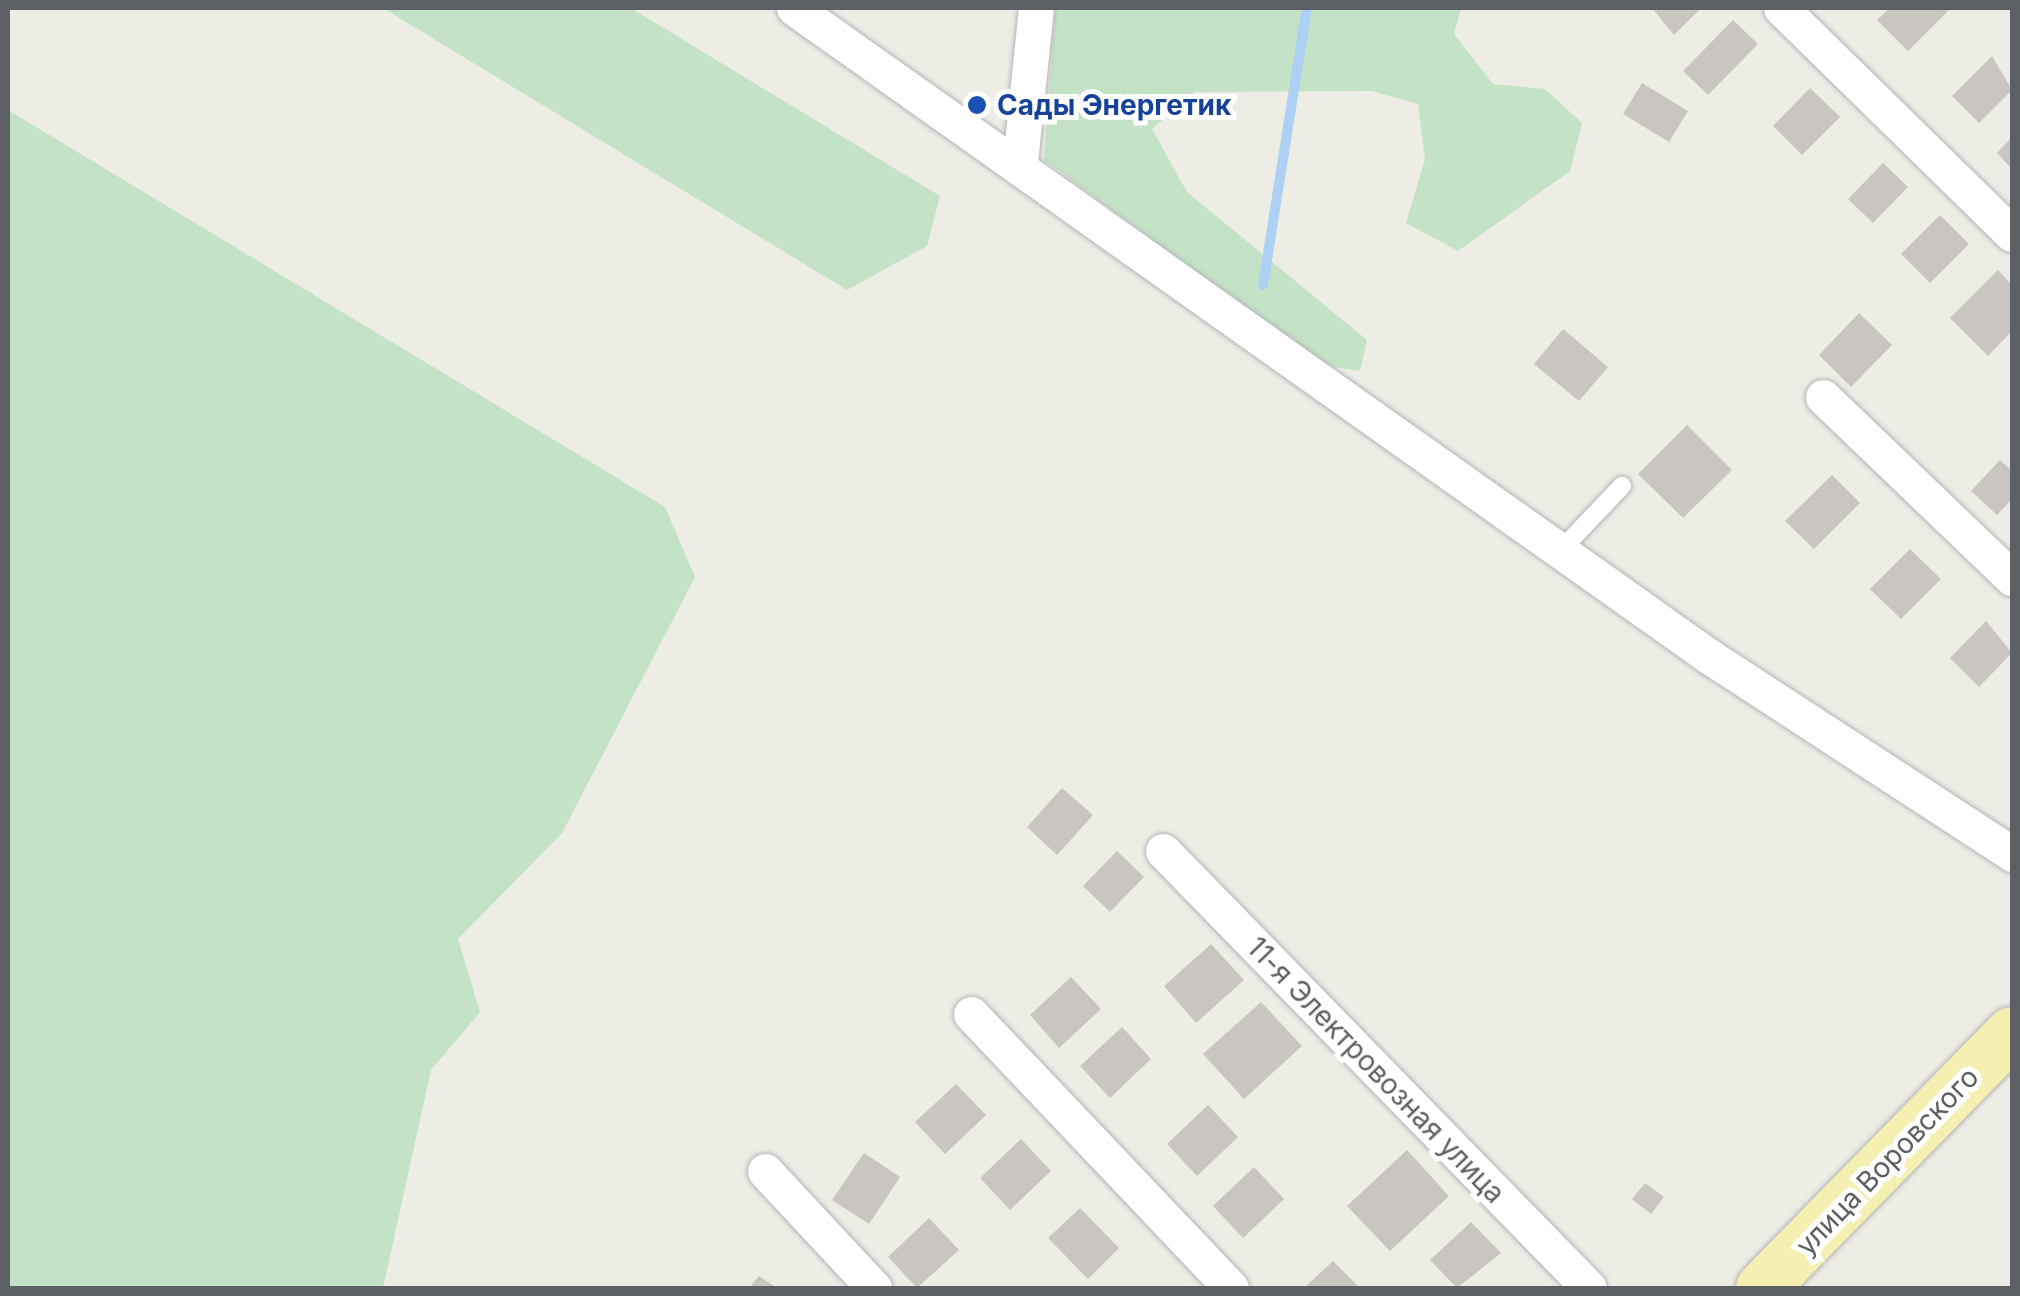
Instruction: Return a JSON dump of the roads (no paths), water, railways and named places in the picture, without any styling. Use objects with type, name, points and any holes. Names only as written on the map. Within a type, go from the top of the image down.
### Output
[{"type":"main road","name":"улица Воровского","points":[[1762,1288],[2012,1033]]},
{"type":"street","points":[[794,8],[1020,162],[1560,551],[2012,854]]},
{"type":"street","points":[[1020,162],[1036,8]]},
{"type":"street","points":[[1782,8],[2012,234]]},
{"type":"street","points":[[1823,396],[2012,578]]},
{"type":"street","name":"11-я Электровозная улица","points":[[1163,851],[1589,1288]]},
{"type":"street","points":[[971,1014],[1231,1288]]},
{"type":"street","points":[[765,1171],[874,1288]]},
{"type":"lane","points":[[1560,551],[1622,486]]},
{"type":"waterway","points":[[1263,285],[1307,8]]},
{"type":"place","name":"Сады Энергетик","points":[[977,105]]}]
